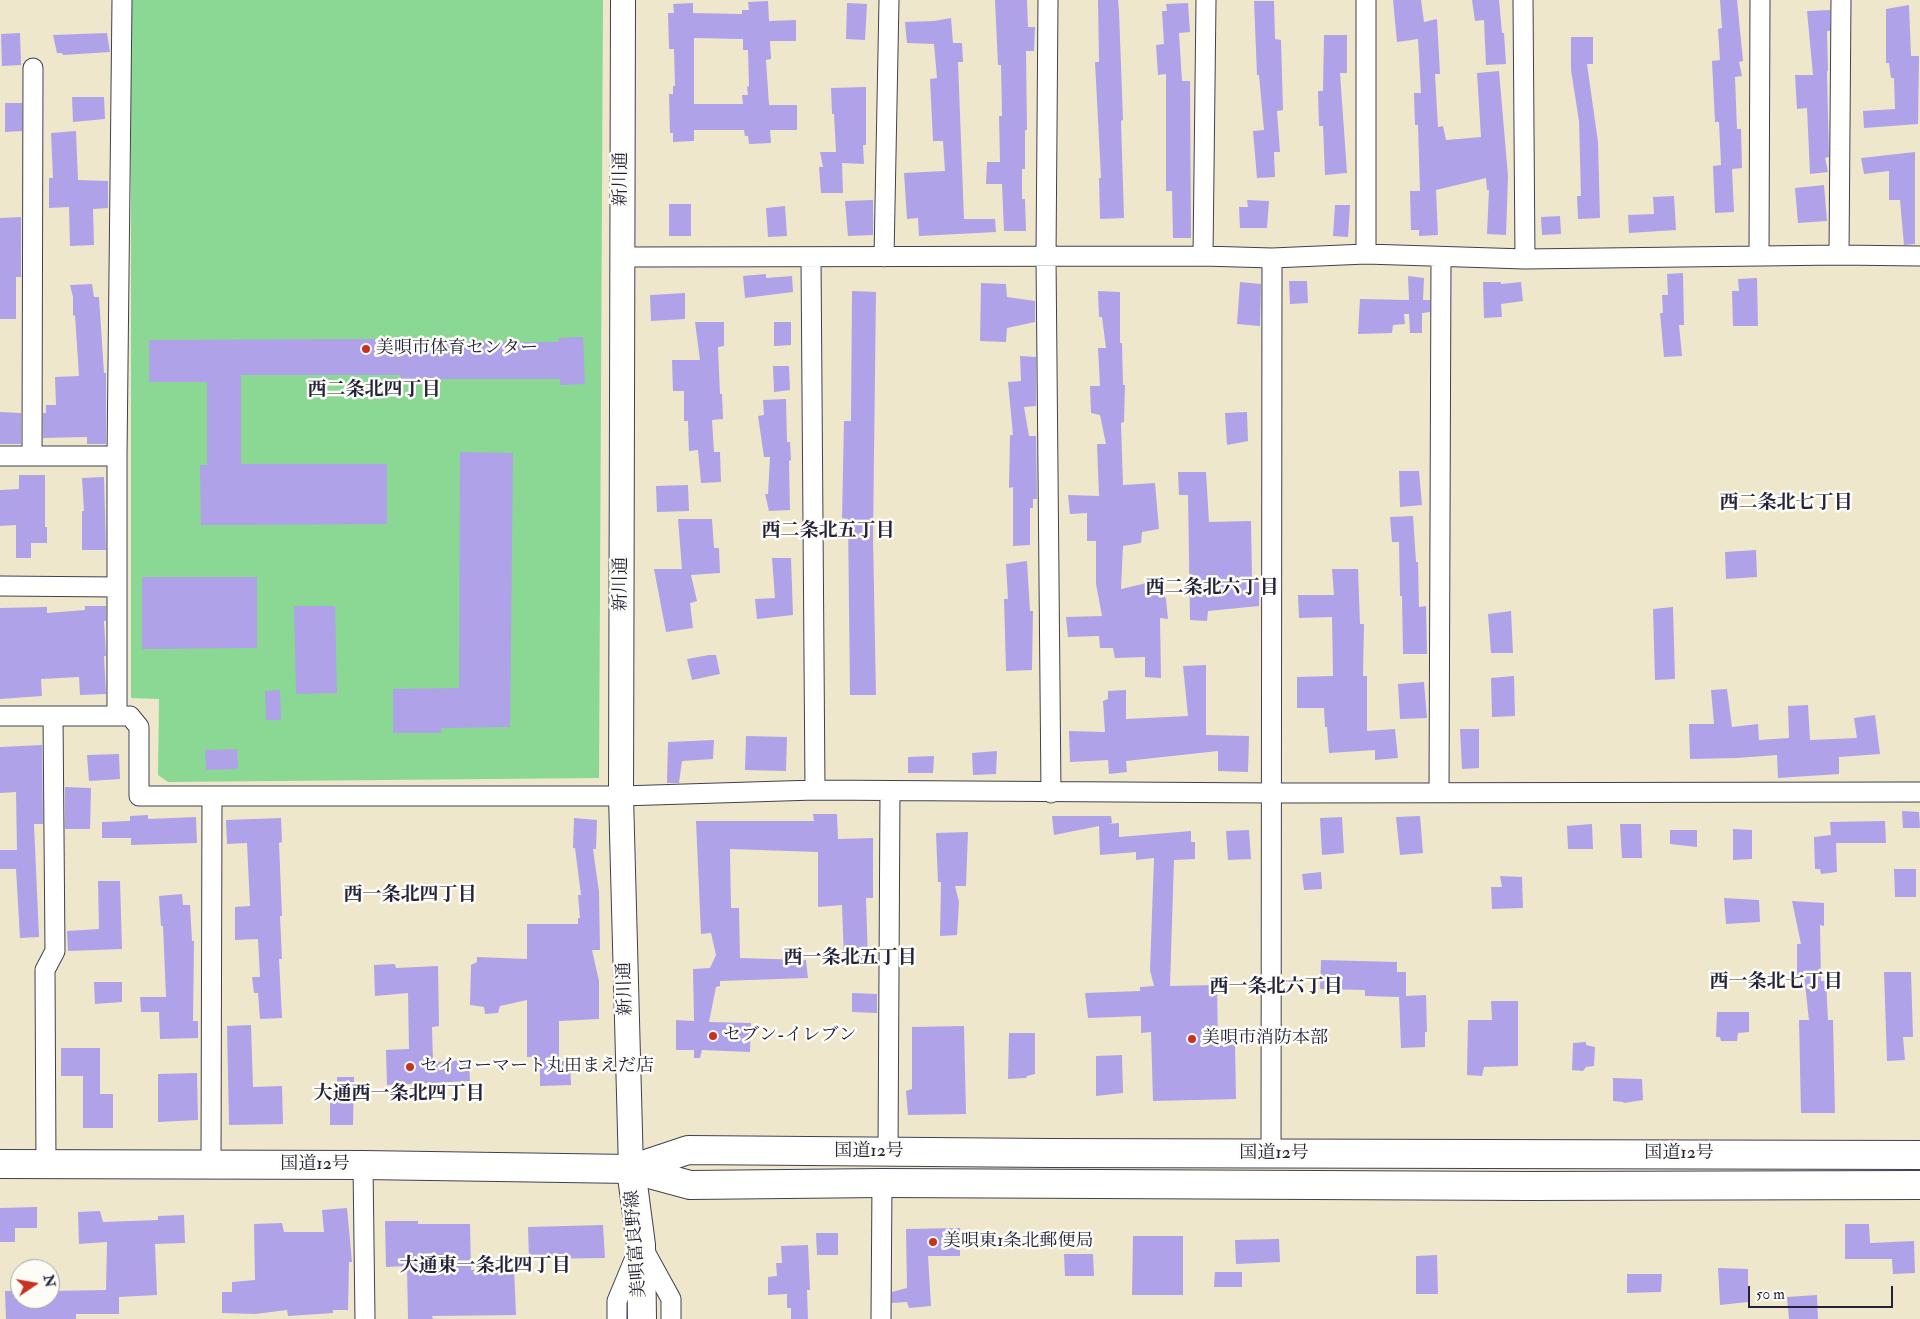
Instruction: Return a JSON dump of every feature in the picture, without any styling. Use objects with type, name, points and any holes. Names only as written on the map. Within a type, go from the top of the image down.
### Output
[{"type":"main road","name":"国道12号","points":[[631,1169],[688,1150],[1271,1154],[1920,1154]]},
{"type":"main road","name":"国道12号","points":[[0,1164],[363,1165],[631,1169],[690,1185],[882,1183],[1920,1186]]},
{"type":"main road","name":"美唄富良野線","points":[[631,1169],[641,1245],[642,1319]]},
{"type":"street","points":[[117,716],[117,456],[122,0]]},
{"type":"street","name":"新川通","points":[[623,0],[621,796],[631,1169]]},
{"type":"street","points":[[884,257],[889,0]]},
{"type":"street","points":[[1048,0],[1046,257],[1051,793]]},
{"type":"street","points":[[1203,256],[1206,0]]},
{"type":"street","points":[[1366,0],[1366,254]]},
{"type":"street","points":[[1523,0],[1525,259]]},
{"type":"street","points":[[1760,0],[1760,256]]},
{"type":"street","points":[[1839,256],[1841,0]]},
{"type":"street","points":[[32,455],[33,68]]},
{"type":"street","points":[[622,257],[1203,256],[1272,258],[1366,254],[1525,259],[1920,256]]},
{"type":"street","points":[[811,257],[815,790]]},
{"type":"street","points":[[1438,792],[1441,257]]},
{"type":"street","points":[[1271,1154],[1272,258]]},
{"type":"street","points":[[0,456],[117,456]]},
{"type":"street","points":[[0,586],[117,587]]},
{"type":"street","points":[[0,716],[130,716],[139,727],[139,796],[621,796],[815,790],[1051,793],[1920,792]]},
{"type":"street","points":[[46,1164],[45,970],[55,951],[53,716]]},
{"type":"street","points":[[888,1152],[890,791]]},
{"type":"street","points":[[211,1164],[212,797]]},
{"type":"street","points":[[363,1165],[365,1319]]},
{"type":"street","points":[[881,1319],[882,1183]]},
{"type":"street","points":[[617,1319],[617,1301],[641,1245]]},
{"type":"street","points":[[641,1245],[671,1300],[671,1319]]},
{"type":"green space","name":"美唄市体育センター","points":[[131,0],[603,0],[599,778],[168,782],[158,775],[159,699],[131,698]]},
{"type":"building","points":[[995,0],[1027,0],[1028,27],[1035,27],[1034,51],[1026,51],[1027,130],[1025,130],[1025,169],[1022,169],[1022,199],[1025,199],[1026,231],[1004,231],[1002,184],[986,184],[987,162],[1000,162],[999,116],[1002,116],[1001,65],[998,65]]},
{"type":"building","points":[[1098,0],[1118,0],[1123,120],[1121,121],[1124,218],[1100,219],[1099,178],[1101,178],[1095,62],[1099,62]]},
{"type":"building","points":[[1393,0],[1421,0],[1424,22],[1437,19],[1440,74],[1435,74],[1438,127],[1443,126],[1446,140],[1481,137],[1477,73],[1499,71],[1508,176],[1506,235],[1487,234],[1489,190],[1487,190],[1486,178],[1436,190],[1438,235],[1419,236],[1419,230],[1411,230],[1410,191],[1420,191],[1418,125],[1415,125],[1414,93],[1421,93],[1418,39],[1397,42]]},
{"type":"building","points":[[1472,0],[1499,0],[1506,64],[1486,65],[1484,20],[1475,21]]},
{"type":"building","points":[[1720,0],[1737,0],[1743,61],[1739,62],[1742,76],[1735,77],[1737,129],[1741,129],[1742,168],[1732,169],[1734,212],[1715,213],[1713,166],[1721,165],[1719,122],[1715,122],[1712,61],[1720,60],[1718,29],[1722,28]]},
{"type":"building","points":[[768,1],[769,21],[796,20],[796,41],[770,41],[771,59],[766,60],[769,105],[797,105],[797,130],[770,130],[771,143],[749,144],[748,136],[745,136],[744,130],[694,130],[694,141],[673,142],[673,133],[670,133],[669,94],[673,94],[673,86],[675,86],[674,49],[669,49],[668,13],[674,13],[673,4],[693,3],[693,13],[742,14],[742,10],[749,10],[748,2]],"holes":[[[694,38],[743,39],[743,50],[748,50],[749,86],[747,87],[748,95],[742,95],[743,104],[694,104]]]},
{"type":"building","points":[[1254,1],[1274,1],[1275,39],[1281,40],[1283,110],[1277,111],[1280,152],[1274,152],[1275,177],[1257,178],[1253,131],[1264,130],[1259,75],[1257,75]]},
{"type":"building","points":[[847,3],[867,4],[865,40],[846,39]]},
{"type":"building","points":[[1188,3],[1190,32],[1179,33],[1182,81],[1190,81],[1191,238],[1173,238],[1172,191],[1166,191],[1166,74],[1158,75],[1156,45],[1164,44],[1162,11],[1167,11],[1166,4]]},
{"type":"building","points":[[1909,5],[1911,56],[1919,56],[1918,124],[1864,128],[1863,111],[1895,109],[1894,78],[1891,78],[1889,63],[1886,63],[1886,9]]},
{"type":"building","points":[[1830,10],[1830,31],[1827,31],[1829,157],[1825,158],[1828,172],[1810,174],[1807,108],[1797,109],[1795,75],[1813,75],[1807,11]]},
{"type":"building","points":[[951,18],[953,43],[962,43],[963,62],[958,62],[964,219],[995,219],[996,232],[919,236],[918,218],[907,219],[904,173],[945,171],[943,141],[933,141],[930,79],[937,78],[934,44],[907,43],[905,22],[934,21]]},
{"type":"building","points":[[20,33],[21,65],[2,66],[1,34]]},
{"type":"building","points":[[107,33],[110,52],[63,55],[62,53],[57,53],[53,35]]},
{"type":"building","points":[[1324,35],[1347,35],[1347,73],[1340,73],[1347,173],[1325,175],[1323,126],[1319,126],[1318,91],[1323,91]]},
{"type":"building","points":[[1571,37],[1593,37],[1593,64],[1587,64],[1598,142],[1600,218],[1578,219],[1577,196],[1581,196],[1579,121],[1571,70]]},
{"type":"building","points":[[866,87],[866,145],[863,145],[864,164],[842,163],[843,193],[821,193],[819,167],[823,167],[820,152],[836,152],[831,88]]},
{"type":"building","points":[[72,97],[104,97],[105,119],[73,122]]},
{"type":"building","points":[[5,103],[22,103],[22,131],[5,132]]},
{"type":"building","points":[[76,131],[78,180],[108,181],[108,208],[93,209],[94,245],[70,246],[69,207],[49,208],[49,178],[53,178],[51,133]]},
{"type":"building","points":[[1915,152],[1915,244],[1904,245],[1900,200],[1889,200],[1889,171],[1864,174],[1861,158]]},
{"type":"building","points":[[1824,185],[1827,221],[1798,223],[1795,188]]},
{"type":"building","points":[[1674,196],[1676,230],[1629,233],[1628,215],[1654,214],[1653,197]]},
{"type":"building","points":[[873,200],[873,235],[848,236],[845,201]]},
{"type":"building","points":[[1247,200],[1269,201],[1267,228],[1240,228],[1239,207],[1248,207]]},
{"type":"building","points":[[669,204],[691,204],[691,236],[669,236]]},
{"type":"building","points":[[1335,205],[1350,205],[1348,237],[1333,236]]},
{"type":"building","points":[[785,206],[787,236],[768,237],[766,208]]},
{"type":"building","points":[[1560,216],[1561,234],[1542,235],[1541,217]]},
{"type":"building","points":[[21,217],[21,277],[16,277],[16,319],[0,319],[0,218]]},
{"type":"building","points":[[1683,273],[1684,325],[1679,325],[1682,356],[1664,357],[1660,313],[1663,313],[1662,295],[1668,295],[1667,274]]},
{"type":"building","points":[[766,274],[766,278],[792,276],[793,292],[745,298],[743,276]]},
{"type":"building","points":[[1408,276],[1424,278],[1423,300],[1430,300],[1430,312],[1422,313],[1422,333],[1410,333],[1409,314],[1404,314],[1405,324],[1393,325],[1392,333],[1358,334],[1360,299],[1409,300]]},
{"type":"building","points":[[1757,278],[1758,326],[1733,326],[1732,291],[1739,291],[1738,279]]},
{"type":"building","points":[[1289,281],[1307,281],[1308,303],[1290,304]]},
{"type":"building","points":[[1240,282],[1261,284],[1260,326],[1237,324]]},
{"type":"building","points":[[1483,282],[1501,282],[1501,284],[1521,282],[1523,301],[1501,304],[1502,317],[1484,318]]},
{"type":"building","points":[[981,283],[1006,284],[1007,297],[1035,301],[1035,322],[1007,328],[1006,342],[980,341]]},
{"type":"building","points":[[92,284],[94,297],[99,297],[104,373],[106,373],[106,444],[87,444],[87,437],[43,438],[43,413],[46,413],[46,405],[56,405],[55,377],[79,376],[75,315],[73,316],[73,297],[70,285]]},
{"type":"building","points":[[852,291],[876,292],[873,537],[876,695],[850,695],[848,519],[842,518],[844,421],[851,421]]},
{"type":"building","points":[[1098,291],[1120,292],[1120,343],[1122,343],[1123,385],[1125,385],[1124,422],[1121,423],[1123,485],[1155,483],[1159,529],[1142,532],[1141,543],[1123,546],[1121,589],[1151,582],[1152,586],[1160,587],[1166,599],[1168,619],[1160,618],[1161,678],[1145,677],[1145,657],[1115,658],[1113,648],[1100,648],[1099,636],[1068,637],[1066,617],[1102,616],[1096,584],[1096,541],[1087,541],[1087,513],[1070,514],[1068,495],[1099,496],[1097,444],[1106,444],[1100,415],[1091,413],[1090,386],[1100,386],[1098,348],[1106,348],[1102,317],[1099,317]]},
{"type":"building","points":[[685,293],[685,319],[651,321],[650,295]]},
{"type":"building","points":[[695,322],[724,322],[724,346],[718,347],[723,419],[712,420],[714,452],[720,452],[721,482],[701,483],[698,450],[689,451],[688,421],[684,421],[684,391],[673,391],[672,360],[700,360]]},
{"type":"building","points":[[774,322],[791,322],[791,345],[774,346]]},
{"type":"building","points":[[583,337],[585,384],[560,385],[560,379],[401,379],[401,375],[241,375],[241,464],[387,464],[387,524],[201,525],[200,465],[207,465],[207,382],[149,382],[149,340],[385,339],[385,342],[559,342],[558,338]]},
{"type":"building","points":[[1020,356],[1036,357],[1036,406],[1024,407],[1029,436],[1036,436],[1037,499],[1033,499],[1033,508],[1030,508],[1030,545],[1013,546],[1013,487],[1009,488],[1010,435],[1013,435],[1008,382],[1021,381]]},
{"type":"building","points":[[773,366],[789,366],[790,390],[774,392]]},
{"type":"building","points":[[786,399],[787,442],[790,442],[791,460],[789,461],[790,510],[769,511],[765,494],[768,494],[770,457],[764,457],[758,416],[764,415],[763,400]]},
{"type":"building","points":[[0,412],[21,413],[21,444],[0,444]]},
{"type":"building","points":[[1247,412],[1248,441],[1227,445],[1225,413]]},
{"type":"building","points":[[460,452],[513,453],[510,727],[441,728],[442,733],[393,733],[393,689],[459,688]]},
{"type":"building","points":[[1399,471],[1419,471],[1422,505],[1400,507]]},
{"type":"building","points":[[1178,472],[1206,472],[1209,522],[1251,521],[1252,578],[1259,578],[1259,606],[1208,611],[1207,621],[1190,620],[1188,495],[1179,495]]},
{"type":"building","points":[[19,475],[45,475],[45,527],[47,527],[47,543],[31,543],[31,558],[16,558],[16,525],[0,526],[0,490],[19,489]]},
{"type":"building","points":[[104,477],[106,550],[82,550],[82,511],[84,511],[82,478]]},
{"type":"building","points":[[688,485],[689,511],[657,512],[656,486]]},
{"type":"building","points":[[1413,516],[1416,562],[1418,562],[1419,607],[1426,606],[1427,654],[1403,654],[1399,542],[1392,542],[1390,517]]},
{"type":"building","points":[[678,519],[712,519],[714,548],[719,548],[720,573],[691,575],[697,601],[690,603],[693,628],[666,632],[654,569],[682,569]]},
{"type":"building","points":[[1756,550],[1757,577],[1726,579],[1725,552]]},
{"type":"building","points":[[772,558],[791,558],[793,615],[757,619],[755,599],[775,598]]},
{"type":"building","points":[[1027,561],[1030,611],[1033,611],[1032,670],[1006,671],[1004,599],[1008,599],[1006,564]]},
{"type":"building","points":[[1332,569],[1358,569],[1360,624],[1364,624],[1363,676],[1367,676],[1367,731],[1395,729],[1398,758],[1375,760],[1375,750],[1329,753],[1324,708],[1297,708],[1297,677],[1333,676],[1332,617],[1299,618],[1298,595],[1334,595]]},
{"type":"building","points":[[142,577],[257,577],[257,648],[142,649]]},
{"type":"building","points":[[85,606],[106,606],[106,621],[104,621],[106,656],[104,656],[106,694],[80,695],[79,677],[41,679],[42,696],[0,699],[0,608],[47,607],[47,613],[85,610]]},
{"type":"building","points":[[294,606],[335,606],[337,693],[296,694]]},
{"type":"building","points":[[1673,607],[1675,679],[1655,680],[1653,609]]},
{"type":"building","points":[[1511,611],[1513,653],[1491,653],[1488,614]]},
{"type":"building","points":[[716,655],[720,674],[692,680],[687,659]]},
{"type":"building","points":[[1206,665],[1206,735],[1249,736],[1248,772],[1218,771],[1218,751],[1126,761],[1127,772],[1109,774],[1108,760],[1070,762],[1069,731],[1105,732],[1103,701],[1108,699],[1108,691],[1126,690],[1126,719],[1188,716],[1183,666]]},
{"type":"building","points":[[1514,676],[1515,716],[1492,717],[1491,678]]},
{"type":"building","points":[[1424,682],[1427,718],[1400,719],[1398,684]]},
{"type":"building","points":[[1727,689],[1732,727],[1758,724],[1759,740],[1789,738],[1788,706],[1808,705],[1810,740],[1857,738],[1854,718],[1875,715],[1880,754],[1839,757],[1839,774],[1778,778],[1777,755],[1690,759],[1689,724],[1714,724],[1711,690]]},
{"type":"building","points":[[280,690],[281,720],[266,720],[265,691]]},
{"type":"building","points":[[1460,729],[1479,729],[1479,768],[1462,769]]},
{"type":"building","points":[[746,736],[787,737],[786,771],[745,770]]},
{"type":"building","points":[[714,740],[713,759],[682,761],[679,783],[667,783],[668,742]]},
{"type":"building","points":[[42,745],[43,824],[34,824],[39,937],[20,938],[16,869],[0,869],[0,850],[17,850],[16,792],[0,793],[0,747]]},
{"type":"building","points":[[237,749],[238,769],[206,770],[205,750]]},
{"type":"building","points":[[997,751],[996,774],[973,775],[972,753]]},
{"type":"building","points":[[119,754],[120,779],[89,781],[87,755]]},
{"type":"building","points":[[934,756],[933,773],[908,773],[908,757]]},
{"type":"building","points":[[65,787],[91,788],[90,829],[65,829]]},
{"type":"building","points":[[1902,811],[1919,812],[1920,828],[1903,828]]},
{"type":"building","points":[[813,814],[837,814],[838,839],[873,838],[873,898],[866,898],[868,960],[844,961],[842,905],[818,907],[818,852],[730,849],[731,908],[739,908],[740,958],[806,960],[808,978],[720,981],[720,986],[716,987],[709,1022],[751,1023],[750,1052],[702,1050],[700,1058],[694,1058],[694,1050],[676,1050],[676,1020],[694,1021],[693,969],[710,968],[716,955],[711,933],[701,934],[696,821],[814,821]]},
{"type":"building","points":[[148,815],[148,819],[196,817],[197,843],[131,845],[131,838],[102,838],[102,822],[130,821],[130,816]]},
{"type":"building","points":[[1052,816],[1111,816],[1112,823],[1108,824],[1119,823],[1119,837],[1191,831],[1191,842],[1195,842],[1195,859],[1174,860],[1170,986],[1217,985],[1218,1045],[1235,1045],[1236,1099],[1153,1101],[1151,1032],[1141,1033],[1141,1016],[1088,1018],[1085,993],[1140,991],[1140,987],[1154,986],[1150,970],[1154,858],[1136,860],[1136,852],[1100,855],[1099,826],[1054,835]]},
{"type":"building","points":[[1420,816],[1423,853],[1400,855],[1396,817]]},
{"type":"building","points":[[1342,817],[1344,853],[1322,855],[1320,818]]},
{"type":"building","points":[[281,818],[282,842],[279,843],[282,959],[279,959],[282,1018],[260,1019],[258,993],[254,993],[252,977],[260,977],[258,939],[235,940],[235,907],[250,906],[247,843],[227,844],[226,820]]},
{"type":"building","points":[[574,818],[597,820],[596,849],[593,849],[599,892],[600,950],[592,950],[599,981],[599,1019],[559,1021],[559,1061],[570,1061],[571,1085],[540,1086],[540,1057],[527,1057],[527,1000],[500,1006],[498,1013],[485,1014],[484,1007],[470,1005],[471,965],[477,962],[477,957],[527,959],[527,924],[578,924],[578,918],[580,918],[578,895],[581,895],[575,848],[573,848]]},
{"type":"building","points":[[1885,821],[1886,843],[1836,843],[1837,872],[1821,874],[1820,869],[1815,869],[1814,837],[1831,835],[1830,822]]},
{"type":"building","points":[[1592,824],[1593,849],[1568,849],[1567,826]]},
{"type":"building","points":[[1620,824],[1641,824],[1642,858],[1622,858]]},
{"type":"building","points":[[1733,829],[1752,830],[1752,859],[1733,860]]},
{"type":"building","points":[[1249,830],[1251,859],[1228,860],[1226,831]]},
{"type":"building","points":[[1670,830],[1697,830],[1697,847],[1670,844]]},
{"type":"building","points":[[968,832],[966,886],[955,886],[959,902],[957,935],[940,936],[941,882],[938,882],[936,833]]},
{"type":"building","points":[[1894,869],[1916,869],[1916,897],[1895,897]]},
{"type":"building","points":[[1321,872],[1322,889],[1304,890],[1302,874]]},
{"type":"building","points":[[1500,876],[1522,877],[1523,908],[1492,909],[1491,887],[1502,887]]},
{"type":"building","points":[[98,881],[120,881],[122,949],[68,951],[67,931],[99,929]]},
{"type":"building","points":[[182,894],[183,905],[190,905],[192,941],[194,941],[193,1021],[198,1021],[198,1038],[160,1039],[159,1012],[141,1012],[140,997],[166,997],[163,926],[161,926],[159,896]]},
{"type":"building","points":[[1724,898],[1759,900],[1760,922],[1726,924]]},
{"type":"building","points":[[1792,901],[1824,903],[1824,926],[1820,925],[1821,981],[1826,981],[1828,1020],[1833,1020],[1835,1113],[1801,1113],[1799,1020],[1809,1020],[1804,975],[1797,975],[1797,944],[1801,944]]},
{"type":"building","points":[[1321,960],[1397,962],[1397,972],[1406,972],[1406,996],[1426,995],[1427,1032],[1425,1032],[1425,1047],[1401,1048],[1399,997],[1365,996],[1365,990],[1320,989]]},
{"type":"building","points":[[395,964],[396,968],[438,966],[439,1026],[432,1027],[433,1062],[469,1060],[470,1081],[387,1085],[386,1050],[409,1049],[408,993],[375,996],[374,965]]},
{"type":"building","points":[[1884,972],[1911,972],[1913,1037],[1903,1037],[1905,1060],[1887,1061]]},
{"type":"building","points":[[94,982],[122,982],[122,1002],[95,1004]]},
{"type":"building","points":[[852,993],[877,994],[877,1013],[852,1012]]},
{"type":"building","points":[[1491,1001],[1518,1001],[1518,1066],[1484,1067],[1482,1076],[1467,1075],[1468,1020],[1492,1020]]},
{"type":"building","points":[[1717,1012],[1749,1012],[1749,1032],[1738,1033],[1737,1041],[1721,1041],[1720,1037],[1716,1037]]},
{"type":"building","points":[[251,1025],[253,1087],[282,1086],[283,1124],[229,1125],[227,1026]]},
{"type":"building","points":[[964,1026],[966,1114],[908,1115],[906,1091],[912,1089],[912,1027]]},
{"type":"building","points":[[1009,1033],[1035,1033],[1035,1074],[1026,1078],[1008,1079]]},
{"type":"building","points":[[1586,1042],[1586,1045],[1595,1047],[1594,1066],[1586,1067],[1583,1071],[1572,1070],[1573,1043]]},
{"type":"building","points":[[61,1048],[100,1048],[100,1094],[113,1094],[113,1128],[83,1128],[83,1076],[61,1076]]},
{"type":"building","points":[[1122,1055],[1123,1093],[1096,1096],[1096,1056]]},
{"type":"building","points":[[197,1073],[198,1120],[158,1122],[158,1074]]},
{"type":"building","points":[[337,1077],[354,1077],[353,1125],[330,1125],[330,1097],[338,1097]]},
{"type":"building","points":[[1613,1078],[1642,1079],[1643,1100],[1624,1103],[1613,1101]]},
{"type":"building","points":[[37,1207],[37,1228],[15,1228],[15,1242],[0,1242],[0,1208]]},
{"type":"building","points":[[347,1208],[352,1262],[349,1262],[348,1310],[288,1316],[287,1310],[255,1314],[222,1313],[222,1292],[232,1292],[232,1282],[255,1280],[254,1224],[282,1223],[284,1232],[324,1232],[322,1210]]},
{"type":"building","points":[[100,1211],[103,1222],[158,1220],[158,1216],[184,1215],[185,1243],[155,1244],[157,1295],[119,1297],[119,1314],[76,1314],[76,1319],[6,1319],[5,1291],[10,1291],[10,1309],[60,1309],[60,1291],[106,1290],[107,1242],[79,1244],[78,1212]]},
{"type":"building","points":[[385,1221],[418,1221],[418,1224],[470,1224],[471,1270],[514,1268],[516,1315],[432,1316],[433,1319],[408,1319],[407,1266],[386,1267]]},
{"type":"building","points":[[1845,1224],[1869,1224],[1870,1243],[1914,1241],[1915,1273],[1893,1274],[1892,1259],[1845,1259]]},
{"type":"building","points":[[603,1225],[605,1258],[529,1259],[528,1227]]},
{"type":"building","points":[[960,1228],[960,1256],[928,1256],[931,1306],[909,1308],[907,1302],[892,1303],[892,1292],[907,1288],[906,1229]]},
{"type":"building","points":[[816,1233],[838,1233],[838,1255],[817,1255]]},
{"type":"building","points":[[1133,1236],[1183,1236],[1183,1295],[1132,1295]]},
{"type":"building","points":[[1279,1239],[1280,1262],[1236,1264],[1235,1240]]},
{"type":"building","points":[[808,1245],[810,1290],[807,1290],[808,1319],[791,1319],[791,1308],[787,1308],[787,1294],[768,1295],[768,1277],[777,1276],[776,1263],[782,1263],[781,1246]]},
{"type":"building","points":[[1064,1254],[1093,1254],[1094,1276],[1065,1276]]},
{"type":"building","points":[[1437,1255],[1438,1294],[1416,1294],[1416,1256]]},
{"type":"building","points":[[1718,1268],[1748,1269],[1748,1302],[1720,1305]]},
{"type":"building","points":[[1215,1272],[1242,1272],[1242,1287],[1214,1287]]},
{"type":"building","points":[[1627,1274],[1662,1274],[1661,1292],[1627,1293]]},
{"type":"building","points":[[1817,1295],[1818,1319],[1789,1319],[1787,1297]]},
{"type":"place","name":"美唄市体育センター","points":[[366,349]]},
{"type":"place","name":"セブン-イレブン","points":[[713,1036]]},
{"type":"place","name":"美唄市消防本部","points":[[1192,1039]]},
{"type":"place","name":"セイコーマート丸田まえだ店","points":[[410,1067]]},
{"type":"place","name":"美唄東1条北郵便局","points":[[933,1242]]},
{"type":"district","name":"西二条北四丁目","points":[[374,391]]},
{"type":"district","name":"西二条北七丁目","points":[[1786,504]]},
{"type":"district","name":"西二条北五丁目","points":[[828,532]]},
{"type":"district","name":"西二条北六丁目","points":[[1212,589]]},
{"type":"district","name":"西一条北四丁目","points":[[410,896]]},
{"type":"district","name":"西一条北五丁目","points":[[850,959]]},
{"type":"district","name":"西一条北七丁目","points":[[1776,983]]},
{"type":"district","name":"西一条北六丁目","points":[[1276,988]]},
{"type":"district","name":"大通西一条北四丁目","points":[[399,1095]]},
{"type":"district","name":"大通東一条北四丁目","points":[[485,1267]]}]
